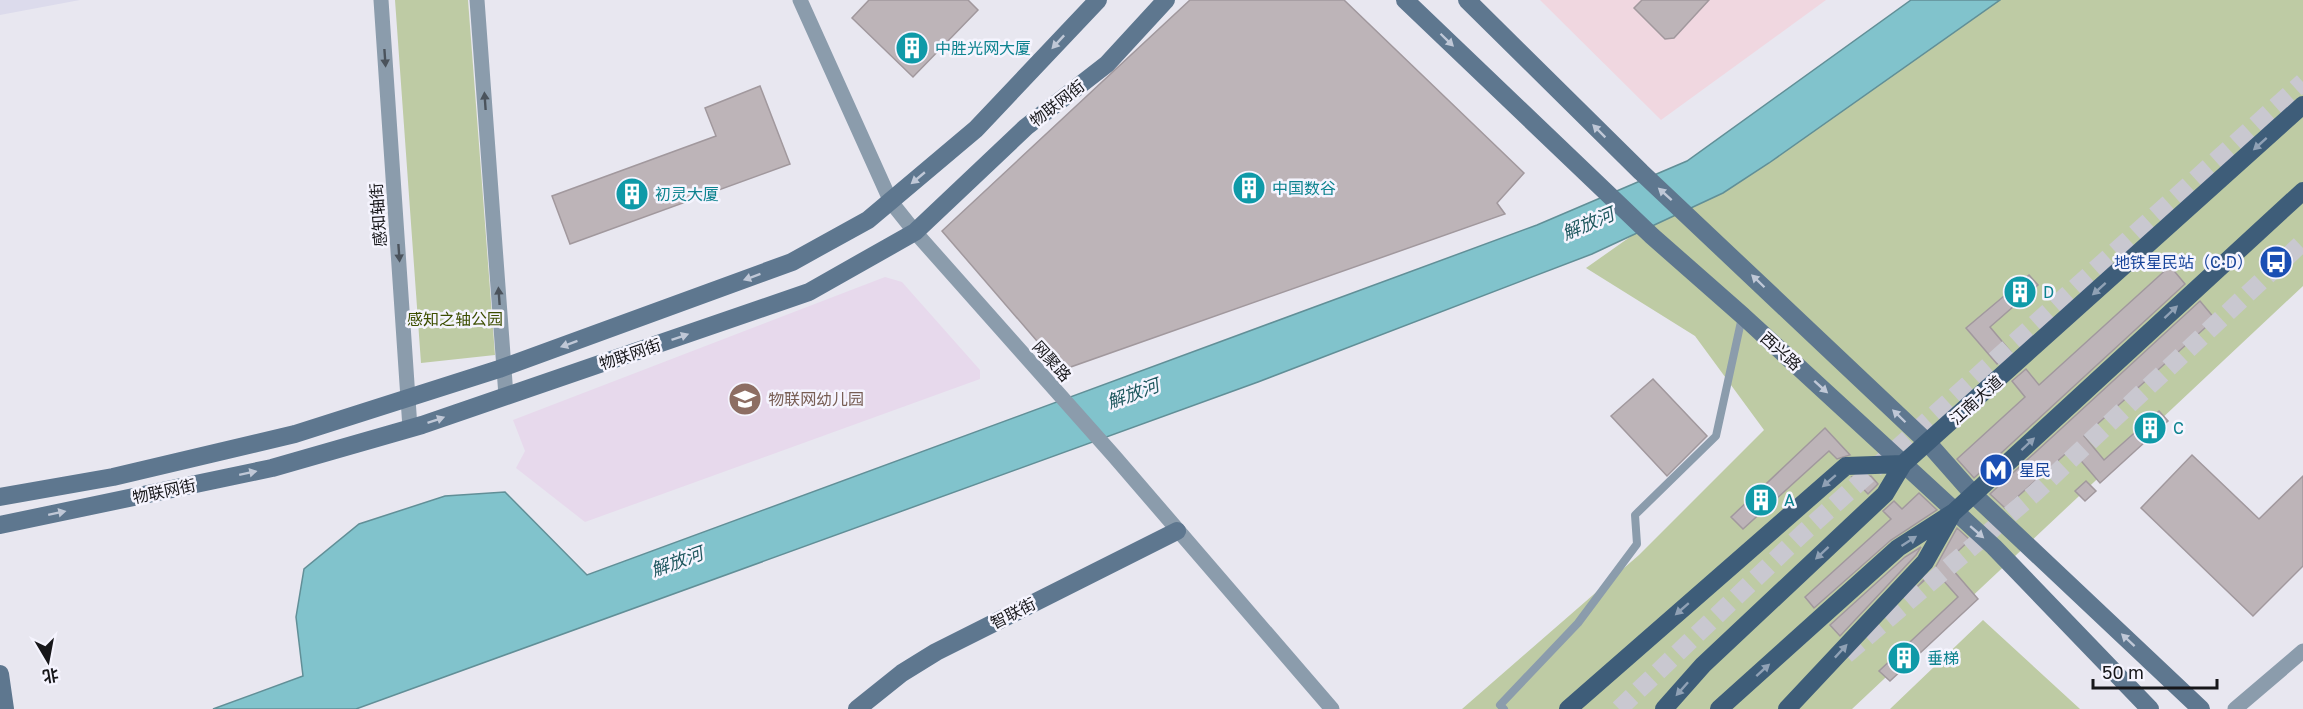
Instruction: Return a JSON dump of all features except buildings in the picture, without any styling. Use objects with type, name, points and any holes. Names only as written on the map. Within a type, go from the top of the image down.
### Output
[{"type":"main road","name":"江南大道","points":[[1664,709],[1703,665],[1885,494],[1903,464],[2303,105]]},
{"type":"main road","points":[[1719,709],[1898,548],[1954,512],[2303,191]]},
{"type":"main road","points":[[1568,709],[1846,466],[1903,464]]},
{"type":"main road","points":[[1787,709],[1925,562],[1954,512]]},
{"type":"street","name":"感知轴街","points":[[381,0],[410,428]]},
{"type":"street","points":[[477,0],[506,396]]},
{"type":"street","name":"网聚路","points":[[800,0],[891,202],[1332,709]]},
{"type":"street","name":"物联网街","points":[[0,497],[113,477],[284,436],[408,399],[504,367],[792,262],[868,220],[891,202],[976,129],[1098,0]]},
{"type":"street","name":"物联网街","points":[[0,525],[272,468],[410,428],[809,292],[915,232],[1026,127],[1107,64],[1166,0]]},
{"type":"street","name":"西兴路","points":[[1405,0],[1652,236],[1743,315],[1995,548],[2150,709]]},
{"type":"street","name":"西兴路","points":[[1467,0],[1641,172],[1928,443],[1973,494],[2201,709]]},
{"type":"street","name":"智联街","points":[[857,709],[902,674],[936,652],[1177,531]]},
{"type":"street","points":[[2235,709],[2303,651]]},
{"type":"street","points":[[0,674],[5,709]]},
{"type":"lane","points":[[1504,709],[1500,705],[1578,623],[1637,544],[1635,515],[1716,436],[1743,315]]},
{"type":"shaded area","points":[[0,0],[80,0],[0,15]]},
{"type":"shaded area","points":[[1540,0],[1826,0],[1661,120]]},
{"type":"shaded area","name":"物联网幼儿园","points":[[885,277],[902,282],[980,370],[980,379],[585,522],[516,468],[525,451],[513,420]]},
{"type":"green space","name":"感知之轴公园","points":[[395,0],[468,0],[495,355],[421,363]]},
{"type":"green space","points":[[1966,0],[2303,0],[2303,286],[1852,709],[1462,709],[1639,555],[1764,430],[1695,336],[1586,268]]},
{"type":"green space","points":[[1983,620],[2080,709],[1890,709]]},
{"type":"water","name":"解放河","points":[[1911,0],[2000,0],[1723,193],[1592,254],[1258,382],[356,709],[213,709],[303,676],[296,617],[304,569],[359,524],[445,496],[505,492],[587,575],[1537,225],[1687,161]]},
{"type":"tunnel","points":[[1619,709],[1802,534],[2303,82]]},
{"type":"tunnel","points":[[1846,655],[2036,492],[2303,242]]},
{"type":"place","name":"中胜光网大厦","points":[[912,48]]},
{"type":"place","name":"中国数谷","points":[[1249,188]]},
{"type":"place","name":"初灵大厦","points":[[632,194]]},
{"type":"place","name":"地铁星民站（C·D）","points":[[2276,262]]},
{"type":"place","name":"D","points":[[2020,292]]},
{"type":"place","name":"物联网幼儿园","points":[[745,399]]},
{"type":"place","name":"C","points":[[2150,428]]},
{"type":"place","name":"星民","points":[[1996,470]]},
{"type":"place","name":"A","points":[[1761,500]]},
{"type":"place","name":"垂梯","points":[[1904,658]]}]
